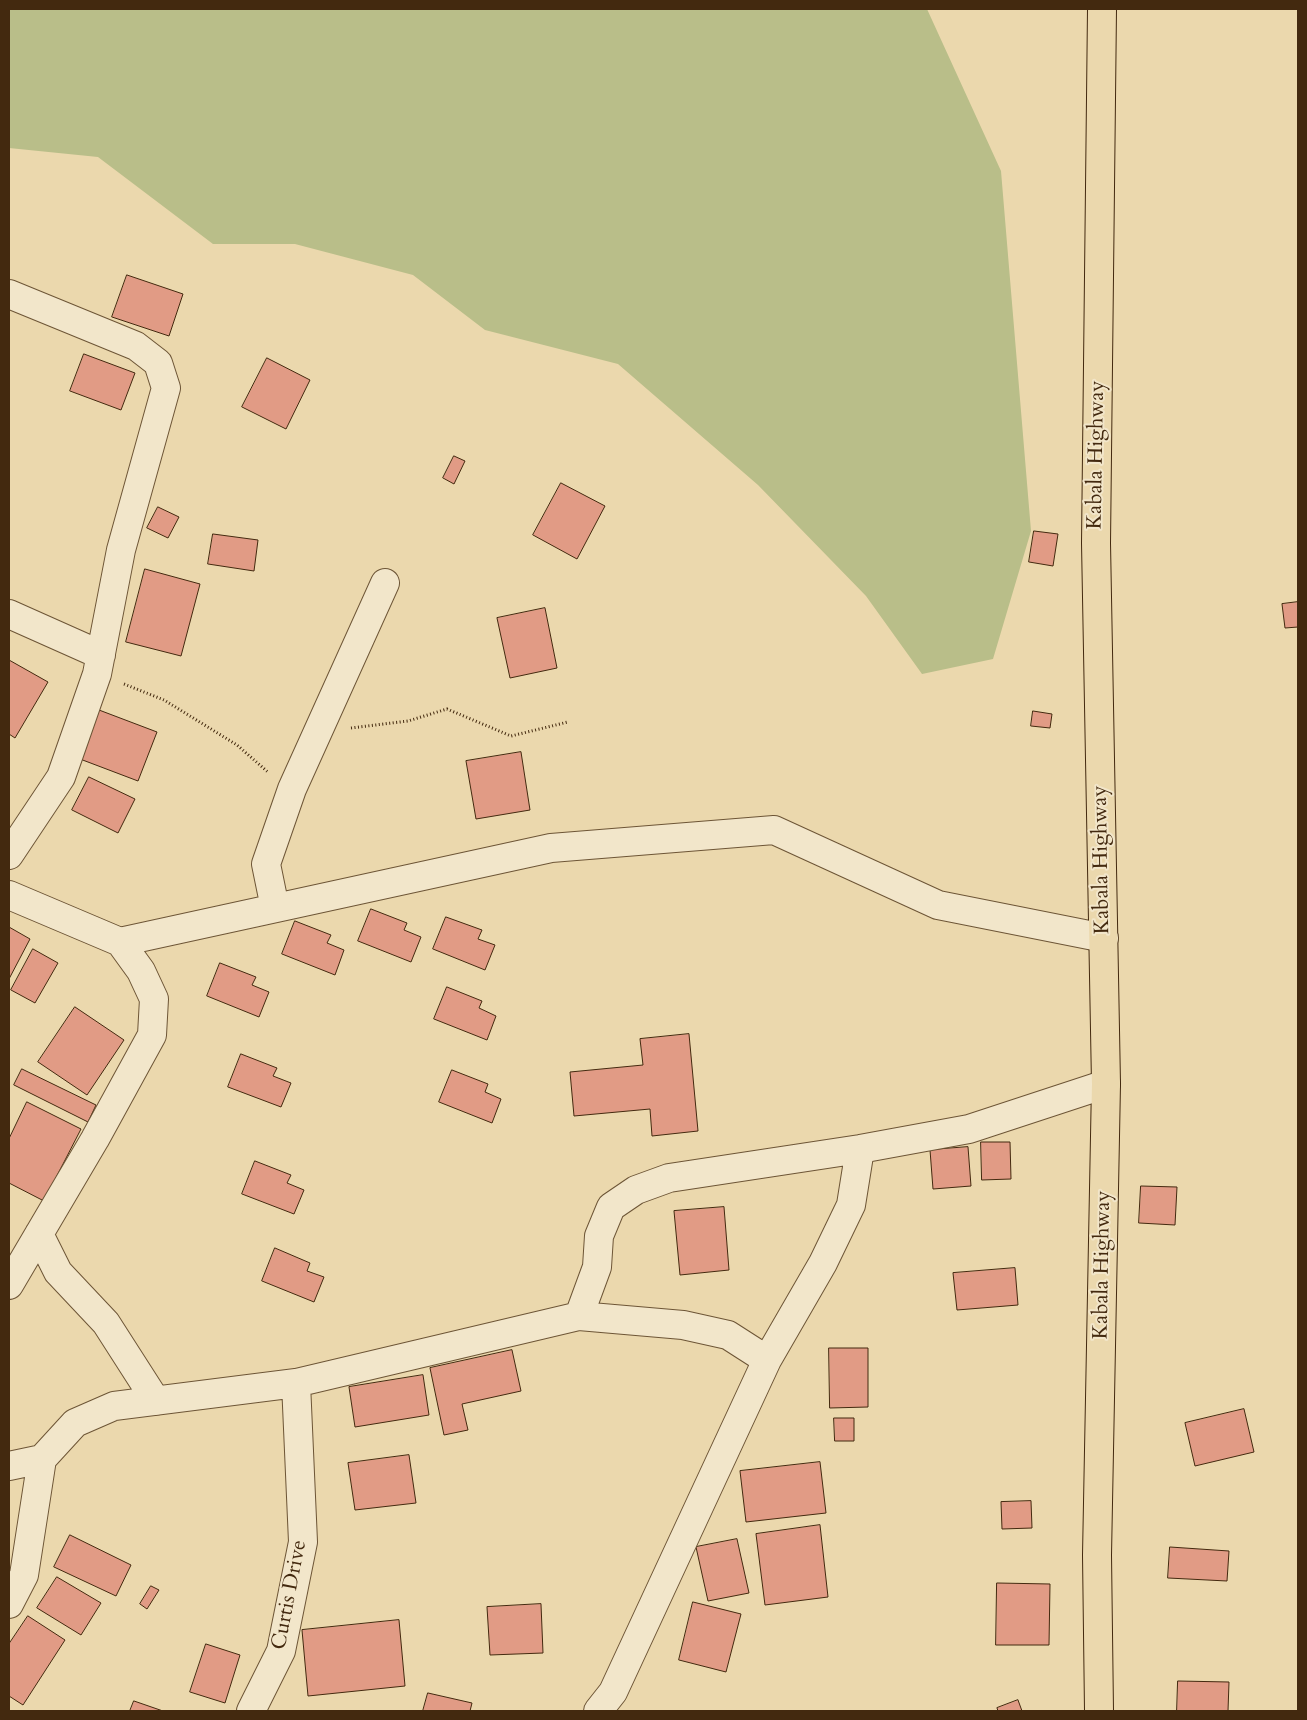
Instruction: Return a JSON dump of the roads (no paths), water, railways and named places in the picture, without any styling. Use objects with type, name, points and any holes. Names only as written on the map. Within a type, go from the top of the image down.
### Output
[{"type":"main road","name":"Kabala Highway","points":[[1099,1711],[1098,1555],[1106,1084],[1096,543],[1102,9]]},
{"type":"street","points":[[9,294],[136,346],[158,363],[166,388],[121,550],[99,665],[61,777],[9,855]]},
{"type":"street","points":[[275,908],[266,864],[292,789],[385,583]]},
{"type":"street","points":[[9,614],[99,665]]},
{"type":"street","points":[[120,942],[551,848],[774,830],[938,905],[1104,938]]},
{"type":"street","points":[[9,895],[120,942],[141,971],[154,1000],[152,1035],[9,1285]]},
{"type":"street","points":[[579,1316],[597,1267],[599,1236],[611,1207],[636,1190],[669,1178],[860,1149],[969,1129],[1106,1084]]},
{"type":"street","points":[[598,1711],[613,1692],[767,1360],[823,1263],[851,1204],[860,1149]]},
{"type":"street","points":[[39,1234],[58,1272],[106,1324],[156,1401]]},
{"type":"street","points":[[9,1604],[24,1574],[42,1459],[74,1423],[114,1406],[296,1382],[579,1316],[683,1325],[728,1335],[767,1360]]},
{"type":"street","name":"Curtis Drive","points":[[251,1711],[281,1651],[302,1542],[296,1382]]},
{"type":"street","points":[[9,1466],[42,1459]]}]
